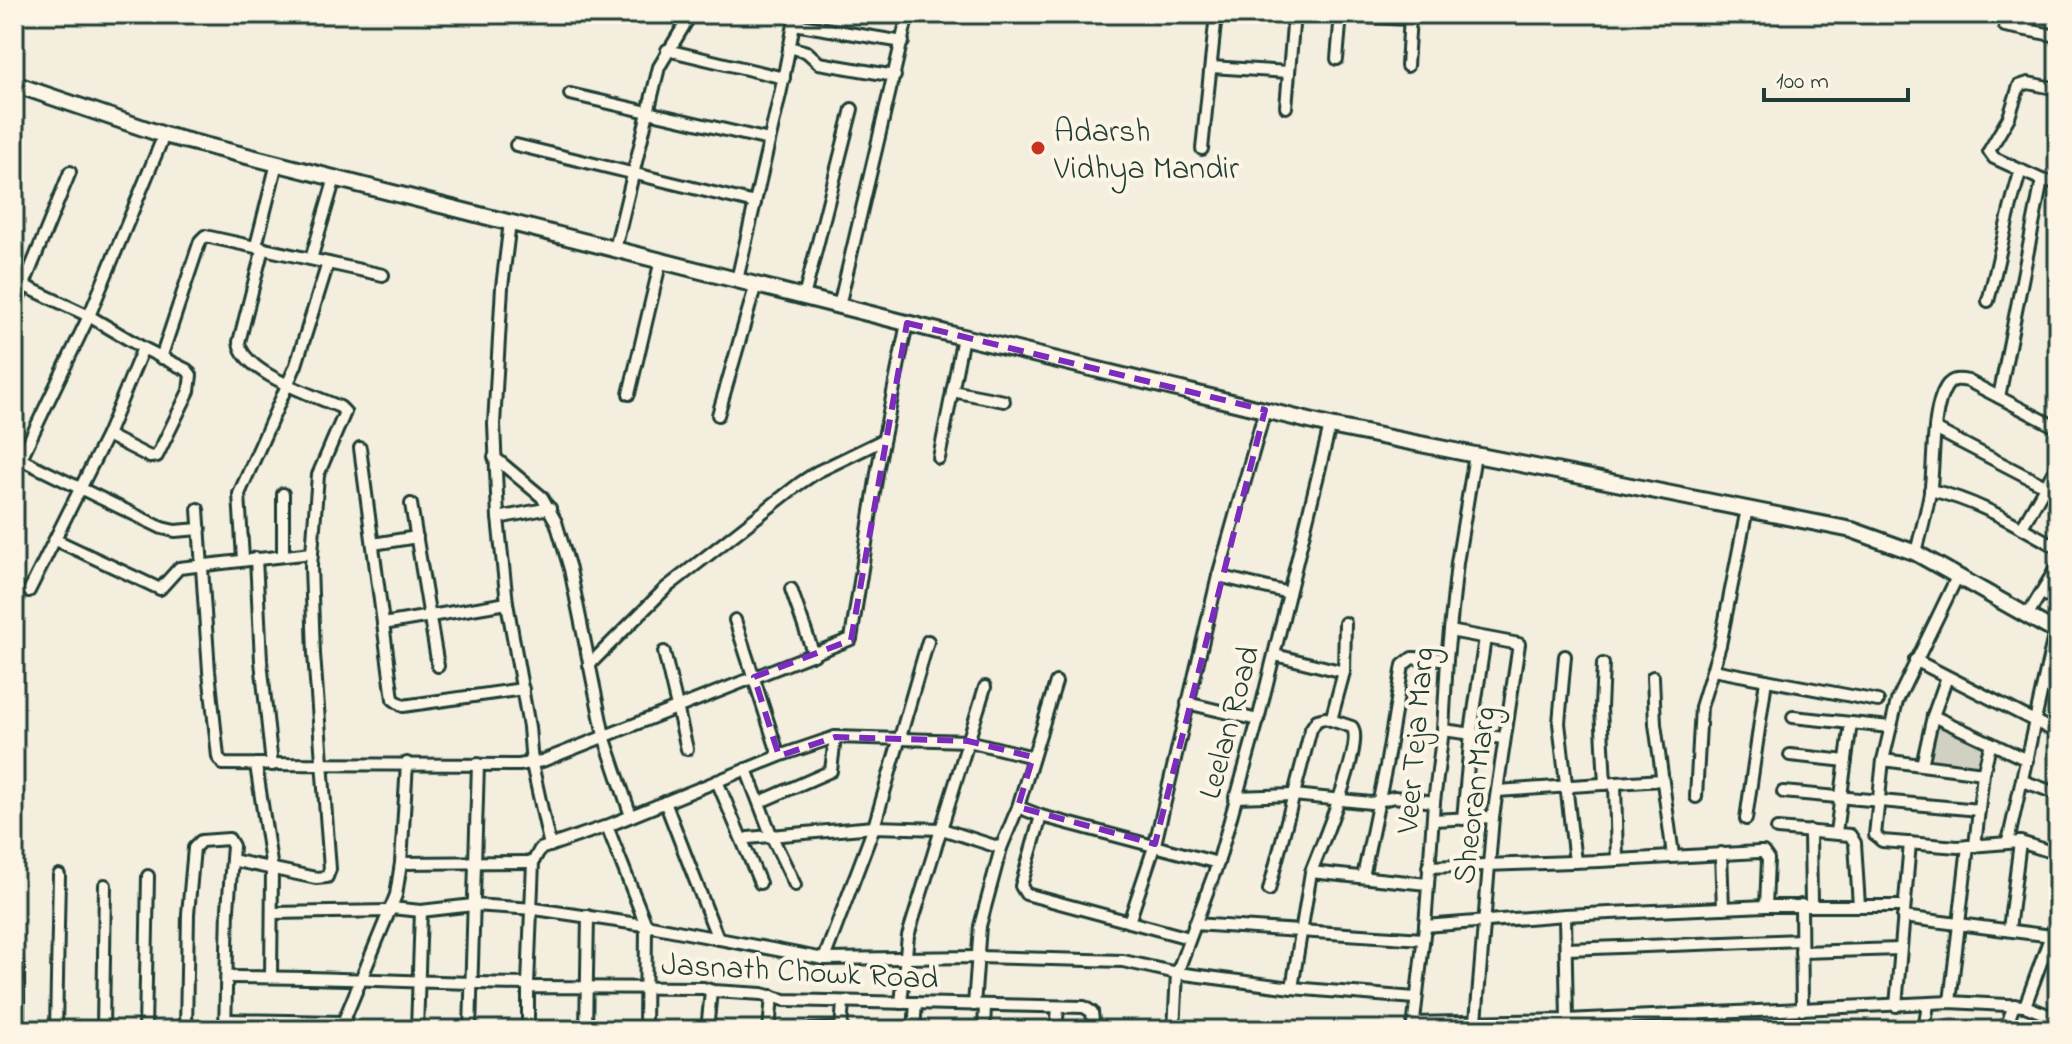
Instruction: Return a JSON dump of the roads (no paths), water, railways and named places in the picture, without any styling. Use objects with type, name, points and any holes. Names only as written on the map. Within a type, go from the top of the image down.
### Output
[{"type":"main road","points":[[14,84],[164,135],[963,337],[1330,426],[1852,530],[1916,553],[2056,632]]},
{"type":"street","points":[[615,249],[659,67],[691,14]]},
{"type":"street","points":[[839,306],[908,14]]},
{"type":"street","points":[[1202,149],[1216,14]]},
{"type":"street","points":[[1286,107],[1294,14]]},
{"type":"street","points":[[1307,14],[1410,16],[1407,66]]},
{"type":"street","points":[[2028,30],[2029,14]]},
{"type":"street","points":[[1337,59],[1340,15]]},
{"type":"street","points":[[737,280],[795,19],[903,42]]},
{"type":"street","points":[[2005,26],[2058,36]]},
{"type":"street","points":[[789,47],[807,52],[819,63],[895,76]]},
{"type":"street","points":[[667,50],[784,78]]},
{"type":"street","points":[[1211,67],[1289,72]]},
{"type":"street","points":[[2058,89],[2028,83],[2019,86],[2009,117],[1990,147],[1994,158],[2042,180],[2058,183]]},
{"type":"street","points":[[570,94],[769,140]]},
{"type":"street","points":[[804,297],[852,109]]},
{"type":"street","points":[[14,473],[18,458],[89,316],[164,135]]},
{"type":"street","points":[[516,145],[755,203]]},
{"type":"street","points":[[232,860],[316,878],[324,878],[329,873],[310,589],[318,475],[345,412],[253,365],[245,359],[239,347],[277,163]]},
{"type":"street","points":[[1988,301],[2021,170]]},
{"type":"street","points":[[14,309],[19,284],[70,172]]},
{"type":"street","points":[[311,259],[335,178]]},
{"type":"street","points":[[1999,397],[2042,180]]},
{"type":"street","points":[[510,222],[502,287],[494,457],[507,603],[523,689],[532,764],[550,846]]},
{"type":"street","points":[[161,358],[202,238],[211,237],[383,275]]},
{"type":"street","points":[[629,394],[661,260]]},
{"type":"street","points":[[243,559],[239,494],[296,365],[328,263]]},
{"type":"street","points":[[19,284],[89,316],[191,375],[192,382],[157,456],[150,457],[107,435]]},
{"type":"street","points":[[718,415],[756,284]]},
{"type":"street","points":[[198,509],[209,671],[219,761],[228,765],[532,764],[754,677],[851,644],[883,440],[907,323]]},
{"type":"street","points":[[939,458],[963,337]]},
{"type":"street","points":[[29,591],[107,435],[143,348]]},
{"type":"street","points":[[1916,553],[1930,490],[1945,389],[1955,379],[1968,381],[2058,428]]},
{"type":"street","points":[[952,391],[1004,401]]},
{"type":"street","points":[[1129,922],[1155,844],[1218,576],[1265,410]]},
{"type":"street","name":"Leelan Road","points":[[1174,1030],[1177,973],[1218,863],[1258,720],[1330,426]]},
{"type":"street","points":[[1937,430],[2045,486]]},
{"type":"street","points":[[589,665],[666,588],[799,484],[883,440]]},
{"type":"street","points":[[360,448],[393,699],[398,705],[523,689]]},
{"type":"street","name":"Veer Teja Marg","points":[[1413,1027],[1425,926],[1450,631],[1475,455]]},
{"type":"street","points":[[494,457],[542,497],[550,508],[570,569],[604,736],[631,816]]},
{"type":"street","points":[[18,458],[162,528],[175,531],[200,529]]},
{"type":"street","points":[[2022,527],[2058,464]]},
{"type":"street","points":[[1930,490],[1971,501],[2058,548]]},
{"type":"street","points":[[283,494],[283,556]]},
{"type":"street","points":[[411,504],[438,666]]},
{"type":"street","points":[[498,518],[550,508]]},
{"type":"street","points":[[1696,797],[1701,707],[1713,670],[1747,509]]},
{"type":"street","points":[[373,544],[417,537]]},
{"type":"street","points":[[56,540],[160,589],[179,568],[312,553]]},
{"type":"street","points":[[256,558],[261,661],[272,765]]},
{"type":"street","points":[[2027,616],[2058,565]]},
{"type":"street","points":[[1218,576],[1289,593]]},
{"type":"street","points":[[1957,577],[1897,701],[1883,760],[1875,835],[1882,841],[1972,846],[2020,842],[2058,854]]},
{"type":"street","points":[[791,589],[814,655]]},
{"type":"street","points":[[2042,593],[2058,601]]},
{"type":"street","points":[[383,624],[507,603]]},
{"type":"street","points":[[735,620],[779,756]]},
{"type":"street","points":[[1331,720],[1344,672],[1345,623]]},
{"type":"street","name":"Sheoran Marg","points":[[1450,631],[1519,644],[1493,817],[1476,1021]]},
{"type":"street","points":[[2008,842],[2056,632]]},
{"type":"street","points":[[1463,819],[1471,732],[1485,638]]},
{"type":"street","points":[[824,959],[874,827],[928,641]]},
{"type":"street","points":[[664,652],[687,749]]},
{"type":"street","points":[[1275,655],[1344,672]]},
{"type":"street","points":[[1565,656],[1559,723],[1575,862]]},
{"type":"street","points":[[1363,877],[1404,661],[1412,658],[1447,659]]},
{"type":"street","points":[[1915,660],[2058,733]]},
{"type":"street","points":[[1603,664],[1601,729],[1617,860]]},
{"type":"street","points":[[1713,670],[1878,701]]},
{"type":"street","points":[[1653,677],[1662,780],[1673,855]]},
{"type":"street","points":[[1922,765],[1933,716],[1947,677]]},
{"type":"street","points":[[1746,819],[1766,680]]},
{"type":"street","points":[[984,1030],[977,957],[980,926],[1001,848],[1018,807],[1056,682]]},
{"type":"street","points":[[901,1003],[912,923],[985,687]]},
{"type":"street","points":[[1187,703],[1258,720]]},
{"type":"street","points":[[1933,716],[2027,760]]},
{"type":"street","points":[[1793,717],[1890,727]]},
{"type":"street","points":[[1269,890],[1311,729],[1321,718],[1347,724],[1355,731],[1340,799],[1311,872],[1292,988]]},
{"type":"street","points":[[1836,832],[1851,723]]},
{"type":"street","points":[[1443,730],[1503,738]]},
{"type":"street","points":[[760,802],[831,771],[835,737]]},
{"type":"street","points":[[227,977],[528,984],[529,908],[536,852],[835,737],[968,741],[1033,757]]},
{"type":"street","points":[[1950,1002],[1958,923],[1983,773],[1991,743]]},
{"type":"street","points":[[1790,755],[1846,761]]},
{"type":"street","points":[[1883,760],[1983,773]]},
{"type":"street","points":[[186,1030],[188,914],[195,845],[201,841],[229,839],[233,846],[226,1025],[342,1026],[390,909],[401,863],[407,763]]},
{"type":"street","points":[[470,1030],[478,764]]},
{"type":"street","points":[[256,765],[272,869],[271,977]]},
{"type":"street","points":[[746,769],[772,837],[795,885]]},
{"type":"street","points":[[1497,791],[1662,780]]},
{"type":"street","points":[[717,781],[760,883]]},
{"type":"street","points":[[2023,781],[2058,794]]},
{"type":"street","points":[[1783,792],[1979,810]]},
{"type":"street","points":[[1235,797],[1294,795],[1371,803],[1394,797],[1434,802]]},
{"type":"street","points":[[665,802],[718,939]]},
{"type":"street","points":[[1018,807],[1041,816],[1218,863]]},
{"type":"street","points":[[1041,816],[1022,891],[1189,938]]},
{"type":"street","points":[[1433,820],[1493,817]]},
{"type":"street","points":[[607,826],[646,925],[645,1030]]},
{"type":"street","points":[[748,838],[874,827],[942,829],[1001,848]]},
{"type":"street","points":[[1777,829],[1850,835],[1854,839],[1859,906]]},
{"type":"street","points":[[1802,1010],[1801,946],[1810,831]]},
{"type":"street","points":[[2009,929],[2020,842]]},
{"type":"street","points":[[1896,1006],[1910,843]]},
{"type":"street","points":[[1428,867],[1759,852],[1766,855],[1766,906]]},
{"type":"street","points":[[1721,853],[1723,908]]},
{"type":"street","points":[[401,863],[533,862]]},
{"type":"street","points":[[1311,872],[1427,884]]},
{"type":"street","points":[[56,1030],[59,875]]},
{"type":"street","points":[[145,1030],[148,876]]},
{"type":"street","points":[[103,1030],[105,885]]},
{"type":"street","points":[[272,913],[390,909],[421,911],[473,905],[529,908],[646,925],[824,959],[977,957],[1123,961],[1177,973],[1292,988],[1415,998]]},
{"type":"street","points":[[1425,926],[1565,915],[1806,905],[1859,906],[2052,936]]},
{"type":"street","points":[[417,1030],[421,911]]},
{"type":"street","points":[[1565,915],[1567,1020]]},
{"type":"street","points":[[586,1030],[588,916]]},
{"type":"street","points":[[2005,1030],[2020,1005],[2058,916]]},
{"type":"street","points":[[1194,924],[1423,939]]},
{"type":"street","points":[[1567,949],[1801,946],[1900,949]]},
{"type":"street","points":[[18,964],[18,1030]]},
{"type":"street","name":"Jasnath Chowk Road","points":[[528,1030],[528,987],[646,987],[772,996],[785,1000],[1088,1009],[1094,1016],[1094,1030]]},
{"type":"street","points":[[707,1030],[711,991]]},
{"type":"street","points":[[769,1030],[772,996]]},
{"type":"street","points":[[809,1030],[841,1029],[843,1002]]},
{"type":"street","points":[[1413,1027],[1451,1026],[1476,1021],[1497,1025],[1542,1024],[1567,1020],[1950,1002],[2020,1005],[2058,1019]]},
{"type":"street","points":[[914,1030],[916,1003]]},
{"type":"street","points":[[1924,1030],[1928,1004]]},
{"type":"street","points":[[1056,1030],[1058,1008]]},
{"type":"street","points":[[1694,1015],[1695,1030]]},
{"type":"place","name":"Adarsh Vidhya Mandir","points":[[1038,148]]}]
